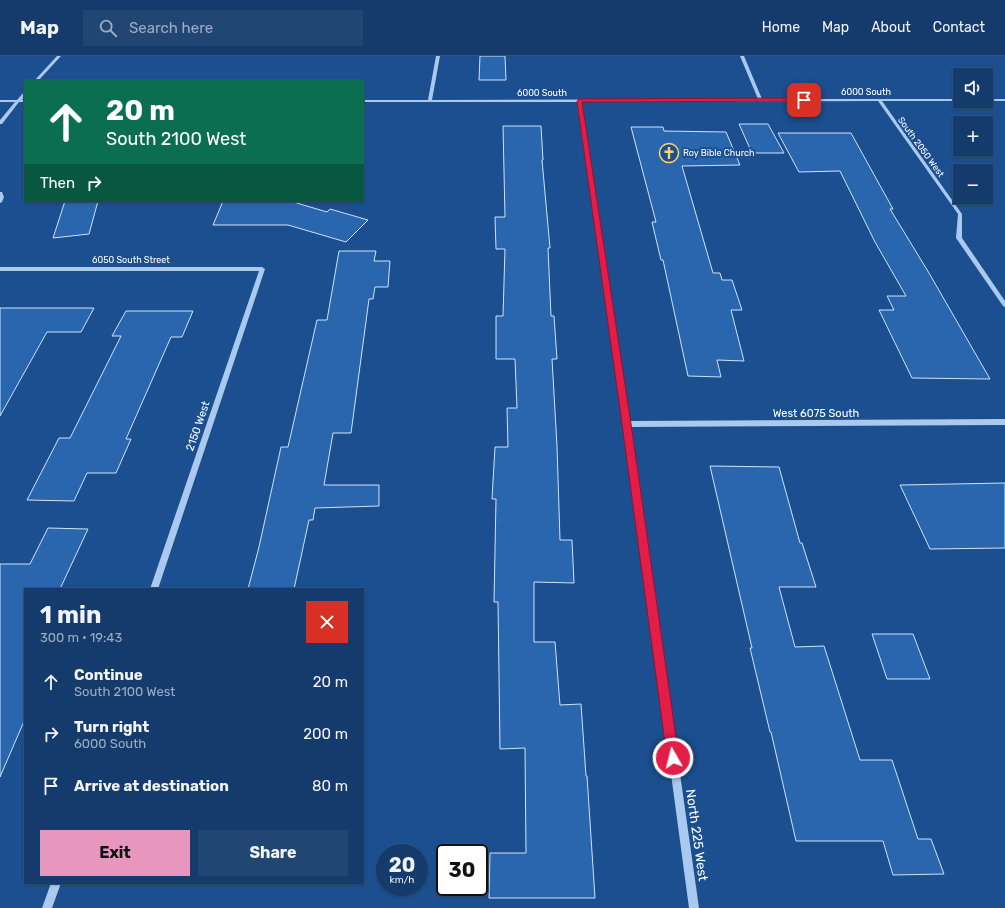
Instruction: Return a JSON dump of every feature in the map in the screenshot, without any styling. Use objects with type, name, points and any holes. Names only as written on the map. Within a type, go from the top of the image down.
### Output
[{"type":"street","points":[[37,80],[59,56]]},
{"type":"street","points":[[430,101],[438,56]]},
{"type":"street","points":[[742,56],[760,100]]},
{"type":"street","points":[[0,123],[24,94]]},
{"type":"street","points":[[0,101],[24,100]]},
{"type":"street","name":"6000 South","points":[[364,100],[953,100]]},
{"type":"street","name":"South 2050 West","points":[[879,100],[960,214],[959,238],[1005,305]]},
{"type":"street","points":[[993,100],[1005,100]]},
{"type":"street","name":"North 225 West","points":[[579,101],[694,908]]},
{"type":"street","points":[[0,193],[2,197],[0,202]]},
{"type":"street","name":"6050 South Street","points":[[0,269],[262,270]]},
{"type":"street","name":"2150 West","points":[[154,588],[262,270]]},
{"type":"street","name":"West 6075 South","points":[[626,424],[1005,422]]},
{"type":"street","points":[[47,908],[56,884]]},
{"type":"building","points":[[480,56],[505,56],[506,80],[479,80]]},
{"type":"building","points":[[739,124],[768,124],[784,153],[752,153]]},
{"type":"building","points":[[503,126],[541,126],[542,160],[550,248],[548,248],[551,316],[554,316],[557,359],[552,359],[560,540],[572,540],[574,583],[534,582],[534,642],[555,642],[560,705],[581,704],[595,898],[489,898],[490,853],[526,853],[525,748],[500,749],[498,602],[494,602],[496,499],[492,499],[495,447],[508,447],[507,408],[517,408],[515,359],[496,359],[496,316],[503,316],[505,249],[496,249],[495,217],[505,217]]},
{"type":"building","points":[[631,127],[663,127],[664,131],[726,132],[740,165],[682,166],[713,273],[720,273],[722,280],[732,280],[742,310],[731,310],[744,361],[717,360],[721,377],[688,376],[663,260],[661,260],[652,222],[656,222]]},
{"type":"building","points":[[778,133],[851,133],[893,209],[890,209],[990,379],[912,378],[879,310],[894,310],[887,296],[906,296],[875,242],[840,171],[799,172]]},
{"type":"building","points":[[65,202],[98,202],[89,234],[53,238]]},
{"type":"building","points":[[223,202],[293,202],[327,212],[330,209],[368,220],[346,242],[288,225],[213,225]]},
{"type":"building","points":[[339,251],[376,251],[374,261],[390,261],[388,287],[375,287],[373,299],[369,299],[351,433],[333,433],[324,485],[379,485],[379,506],[315,508],[313,520],[309,520],[294,588],[248,588],[281,447],[288,447],[317,320],[327,320]]},
{"type":"building","points":[[0,308],[94,308],[81,332],[47,332],[0,416]]},
{"type":"building","points":[[126,311],[193,311],[182,337],[171,337],[126,439],[131,439],[116,473],[87,473],[74,501],[27,500],[59,438],[70,438],[121,336],[112,336]]},
{"type":"building","points":[[710,466],[779,467],[800,543],[802,543],[816,587],[779,587],[795,647],[824,646],[860,760],[892,760],[918,839],[931,839],[944,874],[893,875],[883,841],[796,841],[750,648],[752,648]]},
{"type":"building","points":[[1005,483],[1005,548],[930,549],[900,485]]},
{"type":"building","points":[[48,528],[88,529],[60,588],[24,588],[24,721],[0,777],[0,564],[30,564]]},
{"type":"building","points":[[872,634],[913,634],[930,679],[887,679]]},
{"type":"place","name":"Roy Bible Church","points":[[669,153]]},
{"type":"route","points":[[673,758],[579,101],[804,100]]}]
